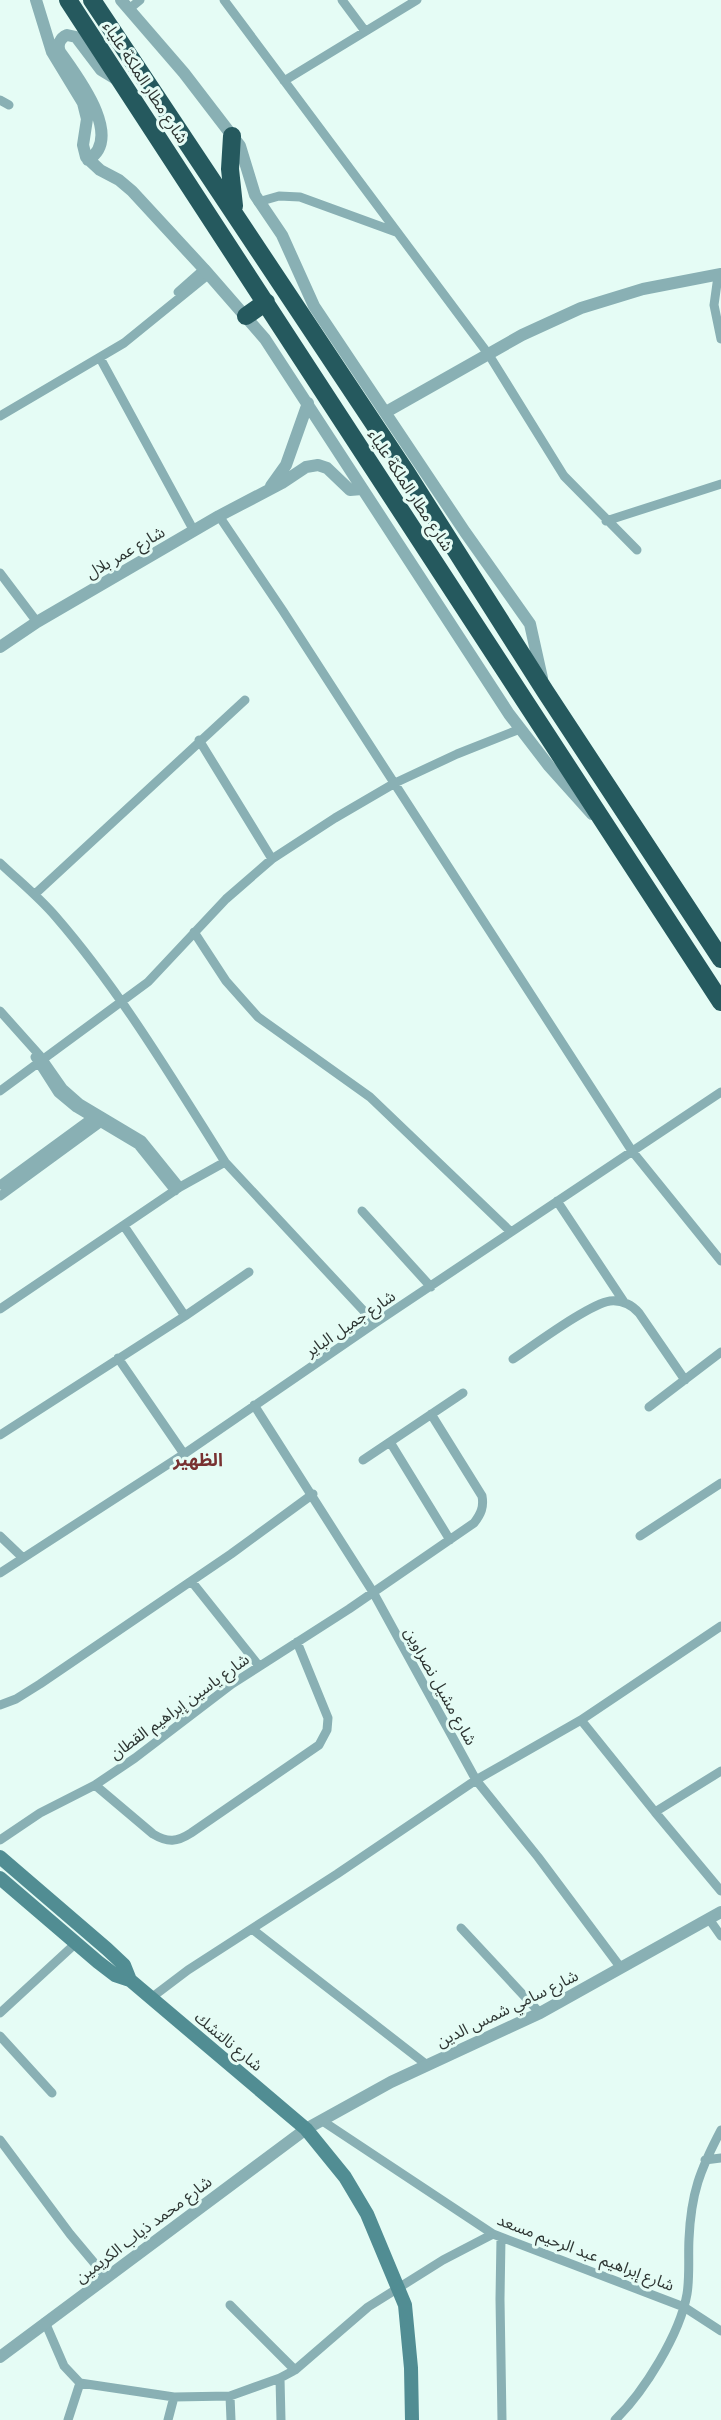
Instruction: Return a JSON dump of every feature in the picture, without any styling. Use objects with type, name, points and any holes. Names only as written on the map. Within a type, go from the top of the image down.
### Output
[{"type":"highway","name":"شارع مطار الملكة علياء","points":[[68,0],[721,1002]]},
{"type":"highway","name":"شارع مطار الملكة علياء","points":[[92,0],[234,211],[308,310],[413,468],[545,691],[721,959]]},
{"type":"highway","points":[[232,136],[230,169],[234,211]]},
{"type":"highway","points":[[246,316],[266,302]]},
{"type":"highway","points":[[663,871],[721,937]]},
{"type":"main road","name":"شارع نالتشك","points":[[0,1857],[124,1965],[130,1980]]},
{"type":"main road","name":"شارع نالتشك","points":[[0,1878],[75,1944],[115,1975],[130,1980],[306,2128],[339,2170],[367,2214],[400,2288],[409,2328],[412,2420]]},
{"type":"street","points":[[36,0],[52,52],[83,103],[87,127],[83,150],[88,160],[132,191],[265,339],[520,729],[568,789],[609,832]]},
{"type":"street","points":[[140,0],[125,5],[184,73],[242,152],[249,182],[258,202],[282,235],[308,310],[386,412],[413,468]]},
{"type":"street","points":[[224,0],[489,355],[559,470],[606,521],[637,550]]},
{"type":"street","points":[[342,0],[365,31]]},
{"type":"street","points":[[285,81],[417,0]]},
{"type":"street","points":[[88,160],[102,145],[100,125],[85,89],[60,52],[61,39],[67,35],[76,37],[101,70],[111,78],[123,82]]},
{"type":"street","points":[[0,100],[9,105]]},
{"type":"street","points":[[258,202],[279,196],[300,197],[396,232]]},
{"type":"street","points":[[0,416],[119,346],[207,272]]},
{"type":"street","points":[[386,412],[522,335],[581,308],[643,289],[720,276],[714,305],[721,339]]},
{"type":"street","points":[[100,358],[194,531]]},
{"type":"street","name":"شارع عمر بلال","points":[[268,489],[278,479],[286,465],[308,403]]},
{"type":"street","name":"شارع عمر بلال","points":[[0,647],[37,622],[219,516],[282,483],[306,467],[314,465],[327,468],[350,490],[362,489]]},
{"type":"street","points":[[606,521],[721,484]]},
{"type":"street","points":[[219,516],[395,783],[632,1151],[721,1261]]},
{"type":"street","points":[[0,573],[37,622]]},
{"type":"street","points":[[35,894],[245,700]]},
{"type":"street","points":[[0,1091],[148,982],[226,899],[272,860],[335,818],[395,783],[457,754],[520,729]]},
{"type":"street","points":[[199,741],[272,860]]},
{"type":"street","points":[[0,863],[35,894],[74,939],[123,1002],[225,1162],[375,1323]]},
{"type":"street","points":[[194,932],[226,981],[258,1017],[370,1097],[511,1232]]},
{"type":"street","points":[[0,1011],[63,1088],[99,1118],[138,1145],[178,1189]]},
{"type":"street","name":"شارع جميل الباير","points":[[0,1573],[184,1454],[375,1323],[720,1094]]},
{"type":"street","points":[[0,1185],[99,1118]]},
{"type":"street","points":[[0,1196],[17,1185],[99,1118]]},
{"type":"street","points":[[0,1309],[178,1189],[225,1162]]},
{"type":"street","points":[[10,1177],[17,1185]]},
{"type":"street","points":[[557,1201],[624,1302],[639,1313],[685,1380]]},
{"type":"street","points":[[362,1211],[431,1287]]},
{"type":"street","points":[[124,1226],[185,1316]]},
{"type":"street","points":[[0,1435],[249,1272]]},
{"type":"street","points":[[513,1359],[592,1307],[609,1301],[624,1302]]},
{"type":"street","points":[[648,1407],[721,1352]]},
{"type":"street","points":[[118,1358],[184,1454]]},
{"type":"street","points":[[363,1460],[463,1394]]},
{"type":"street","name":"شارع مشيل نصراوين","points":[[254,1405],[313,1494],[373,1592],[476,1780],[538,1857],[621,1968]]},
{"type":"street","name":"شارع ياسين إبراهيم القطان","points":[[0,1840],[40,1813],[95,1785],[135,1758],[259,1665],[373,1592],[474,1523],[480,1515],[483,1504],[475,1484],[431,1413]]},
{"type":"street","points":[[390,1442],[450,1540]]},
{"type":"street","points":[[640,1536],[721,1483]]},
{"type":"street","points":[[0,1706],[40,1684],[192,1582],[313,1494]]},
{"type":"street","points":[[0,1536],[22,1557]]},
{"type":"street","points":[[192,1582],[259,1665]]},
{"type":"street","points":[[151,1998],[188,1970],[476,1780],[581,1720],[721,1626]]},
{"type":"street","points":[[95,1785],[153,1834],[164,1841],[173,1841],[191,1833],[319,1745],[327,1730],[328,1718],[297,1642]]},
{"type":"street","points":[[581,1720],[721,1891]]},
{"type":"street","points":[[655,1812],[721,1770]]},
{"type":"street","name":"شارع سامي شمس الدين","points":[[306,2128],[427,2065],[540,2013],[721,1912]]},
{"type":"street","points":[[709,1919],[721,1936]]},
{"type":"street","points":[[460,1928],[540,2013]]},
{"type":"street","points":[[252,1929],[427,2065]]},
{"type":"street","points":[[0,2013],[75,1944]]},
{"type":"street","points":[[0,2036],[52,2094]]},
{"type":"street","name":"شارع إبراهيم عبد الرحيم مسعد","points":[[321,2120],[497,2236],[684,2307],[721,2331]]},
{"type":"street","name":"شارع محمد ذياب الكريمين","points":[[0,2357],[306,2128]]},
{"type":"street","points":[[615,2420],[649,2378],[684,2307],[688,2289],[689,2237],[698,2175],[721,2130]]},
{"type":"street","points":[[0,2140],[70,2234],[106,2277]]},
{"type":"street","points":[[705,2160],[721,2158]]},
{"type":"street","points":[[45,2322],[64,2366],[80,2383],[174,2397],[231,2396],[295,2370],[368,2307],[443,2260],[497,2236],[502,2420]]},
{"type":"street","points":[[230,2305],[295,2370]]},
{"type":"street","points":[[280,2378],[282,2420]]},
{"type":"street","points":[[68,2420],[80,2383]]},
{"type":"street","points":[[231,2396],[231,2420]]},
{"type":"street","points":[[168,2420],[174,2397]]},
{"type":"district","name":"الظهير","points":[[198,1460]]}]
